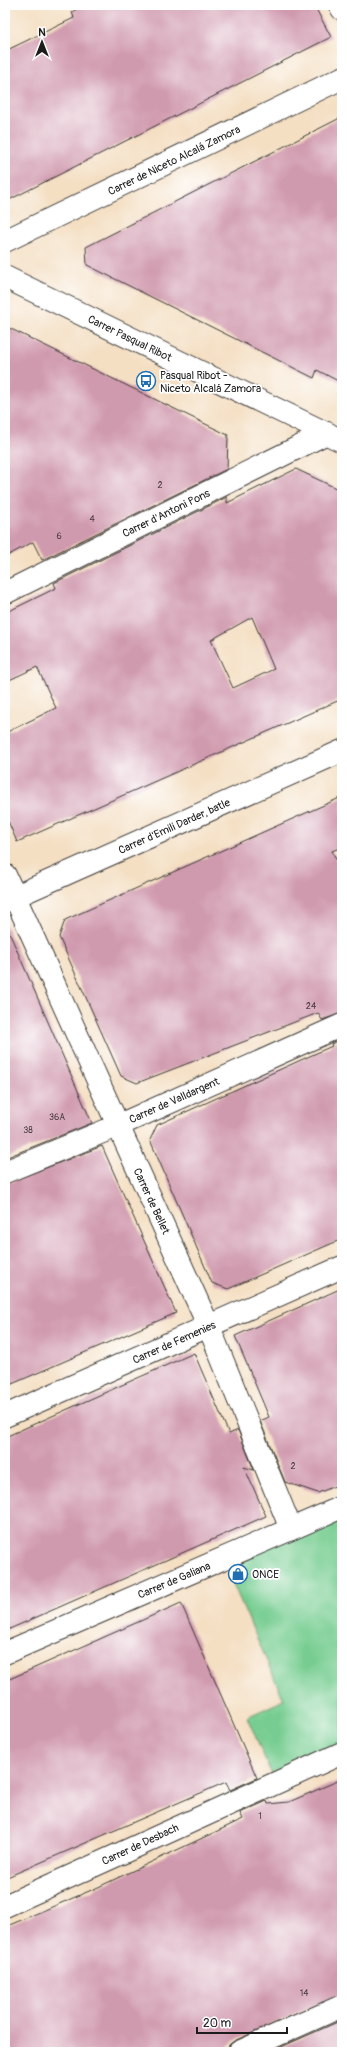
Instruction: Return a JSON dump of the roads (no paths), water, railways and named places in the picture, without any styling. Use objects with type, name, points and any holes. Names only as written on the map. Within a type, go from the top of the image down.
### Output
[{"type":"street","points":[[340,5],[342,9]]},
{"type":"street","name":"Carrer de Niceto Alcalá Zamora","points":[[5,241],[342,78]]},
{"type":"street","name":"Carrer Pasqual Ribot","points":[[5,277],[334,437]]},
{"type":"street","name":"Carrer d'Antoni Pons","points":[[5,593],[334,437]]},
{"type":"street","name":"Carrer d'Emili Darder, batle","points":[[10,899],[342,751]]},
{"type":"street","name":"Carrer de Bellet","points":[[5,876],[10,899],[117,1126],[209,1327],[291,1529]]},
{"type":"street","name":"Carrer de Valldargent","points":[[5,1172],[117,1126],[342,1025]]},
{"type":"street","name":"Carrer de Femenies","points":[[5,1416],[342,1267]]},
{"type":"street","name":"Carrer de Galiana","points":[[5,1653],[342,1507]]},
{"type":"street","name":"Carrer de Desbach","points":[[5,1906],[275,1782],[342,1753]]},
{"type":"street","points":[[239,2052],[342,2006]]},
{"type":"place","name":"Pasqual Ribot - Niceto Alcalá Zamora","points":[[146,381]]},
{"type":"place","name":"ONCE","points":[[238,1574]]}]
